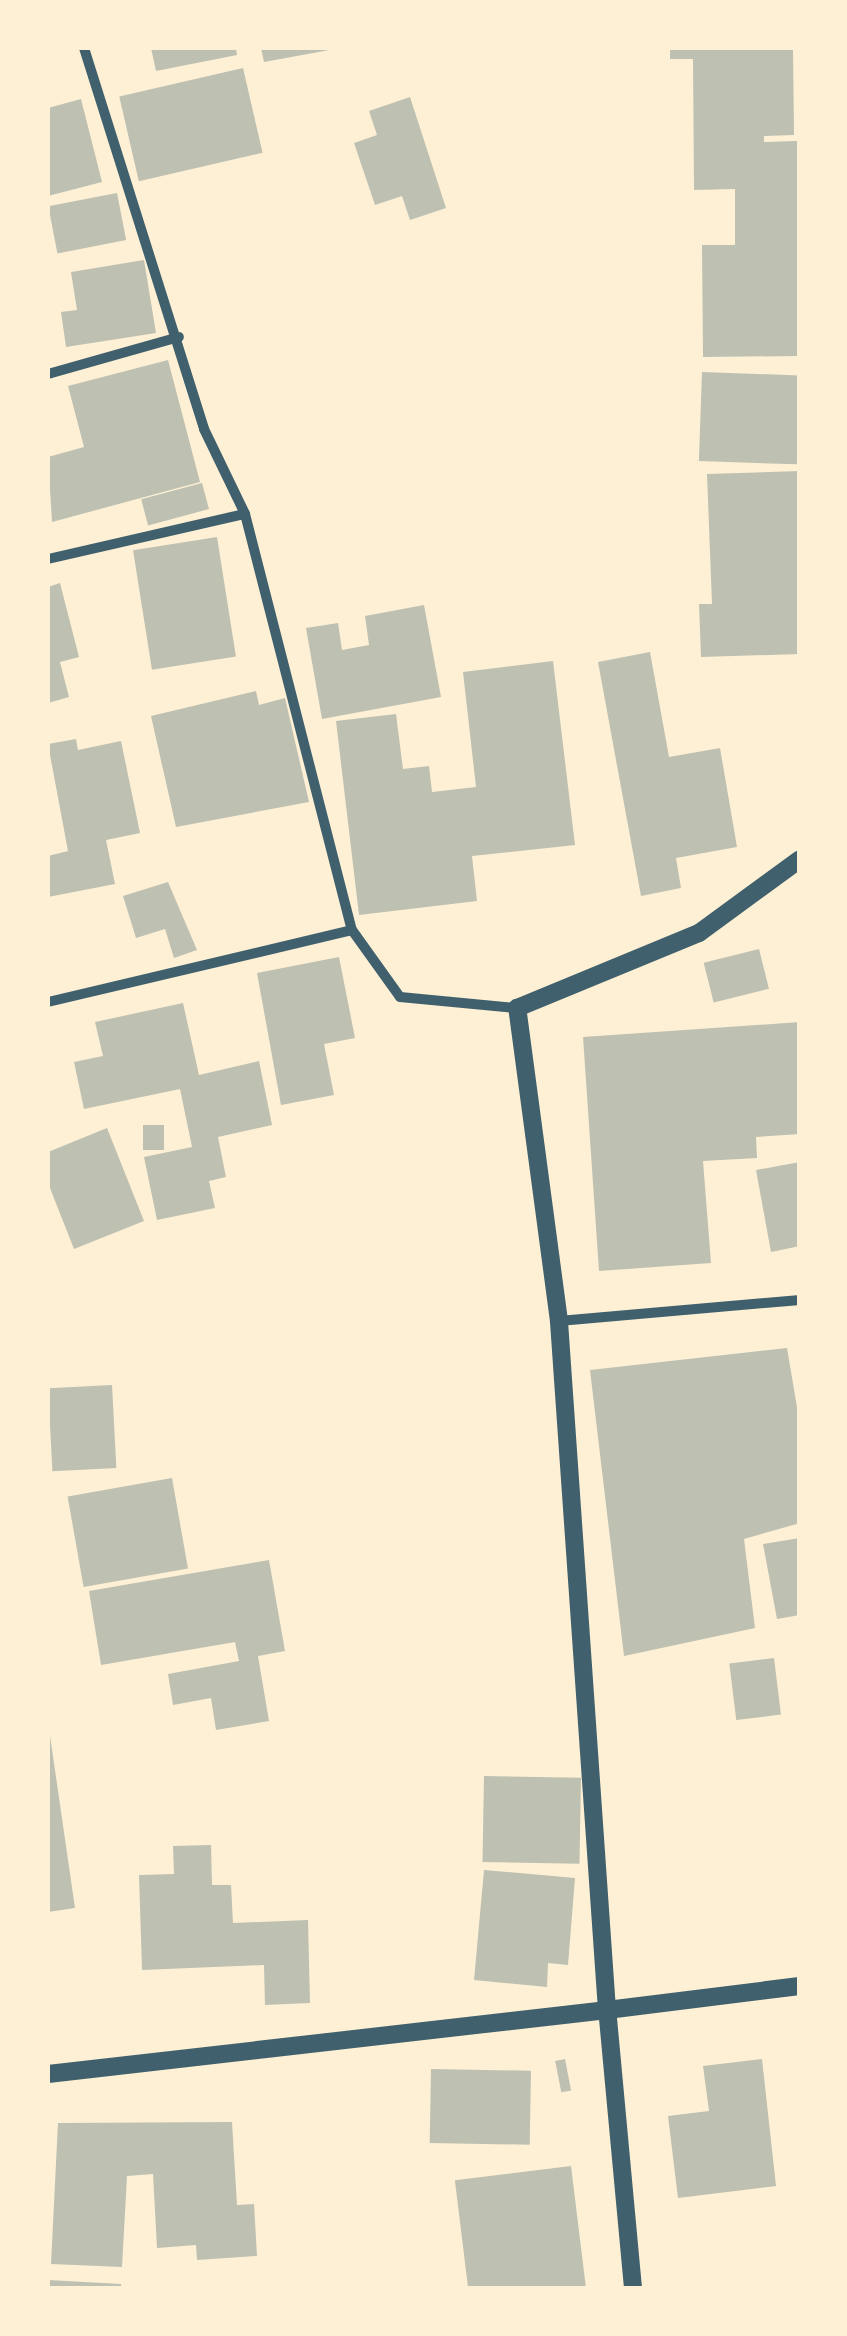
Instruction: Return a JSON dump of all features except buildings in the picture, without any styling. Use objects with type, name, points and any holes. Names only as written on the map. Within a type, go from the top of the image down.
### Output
[{"type":"street","points":[[84,48],[180,337],[204,430],[245,514],[352,930],[400,996],[516,1008],[698,932],[800,859]]},
{"type":"street","points":[[48,374],[180,337]]},
{"type":"street","points":[[48,560],[245,514]]},
{"type":"street","points":[[48,1002],[352,930]]},
{"type":"street","points":[[516,1008],[559,1320],[607,2010],[633,2288]]},
{"type":"street","points":[[559,1320],[800,1300]]},
{"type":"street","points":[[48,2074],[800,1986]]}]
